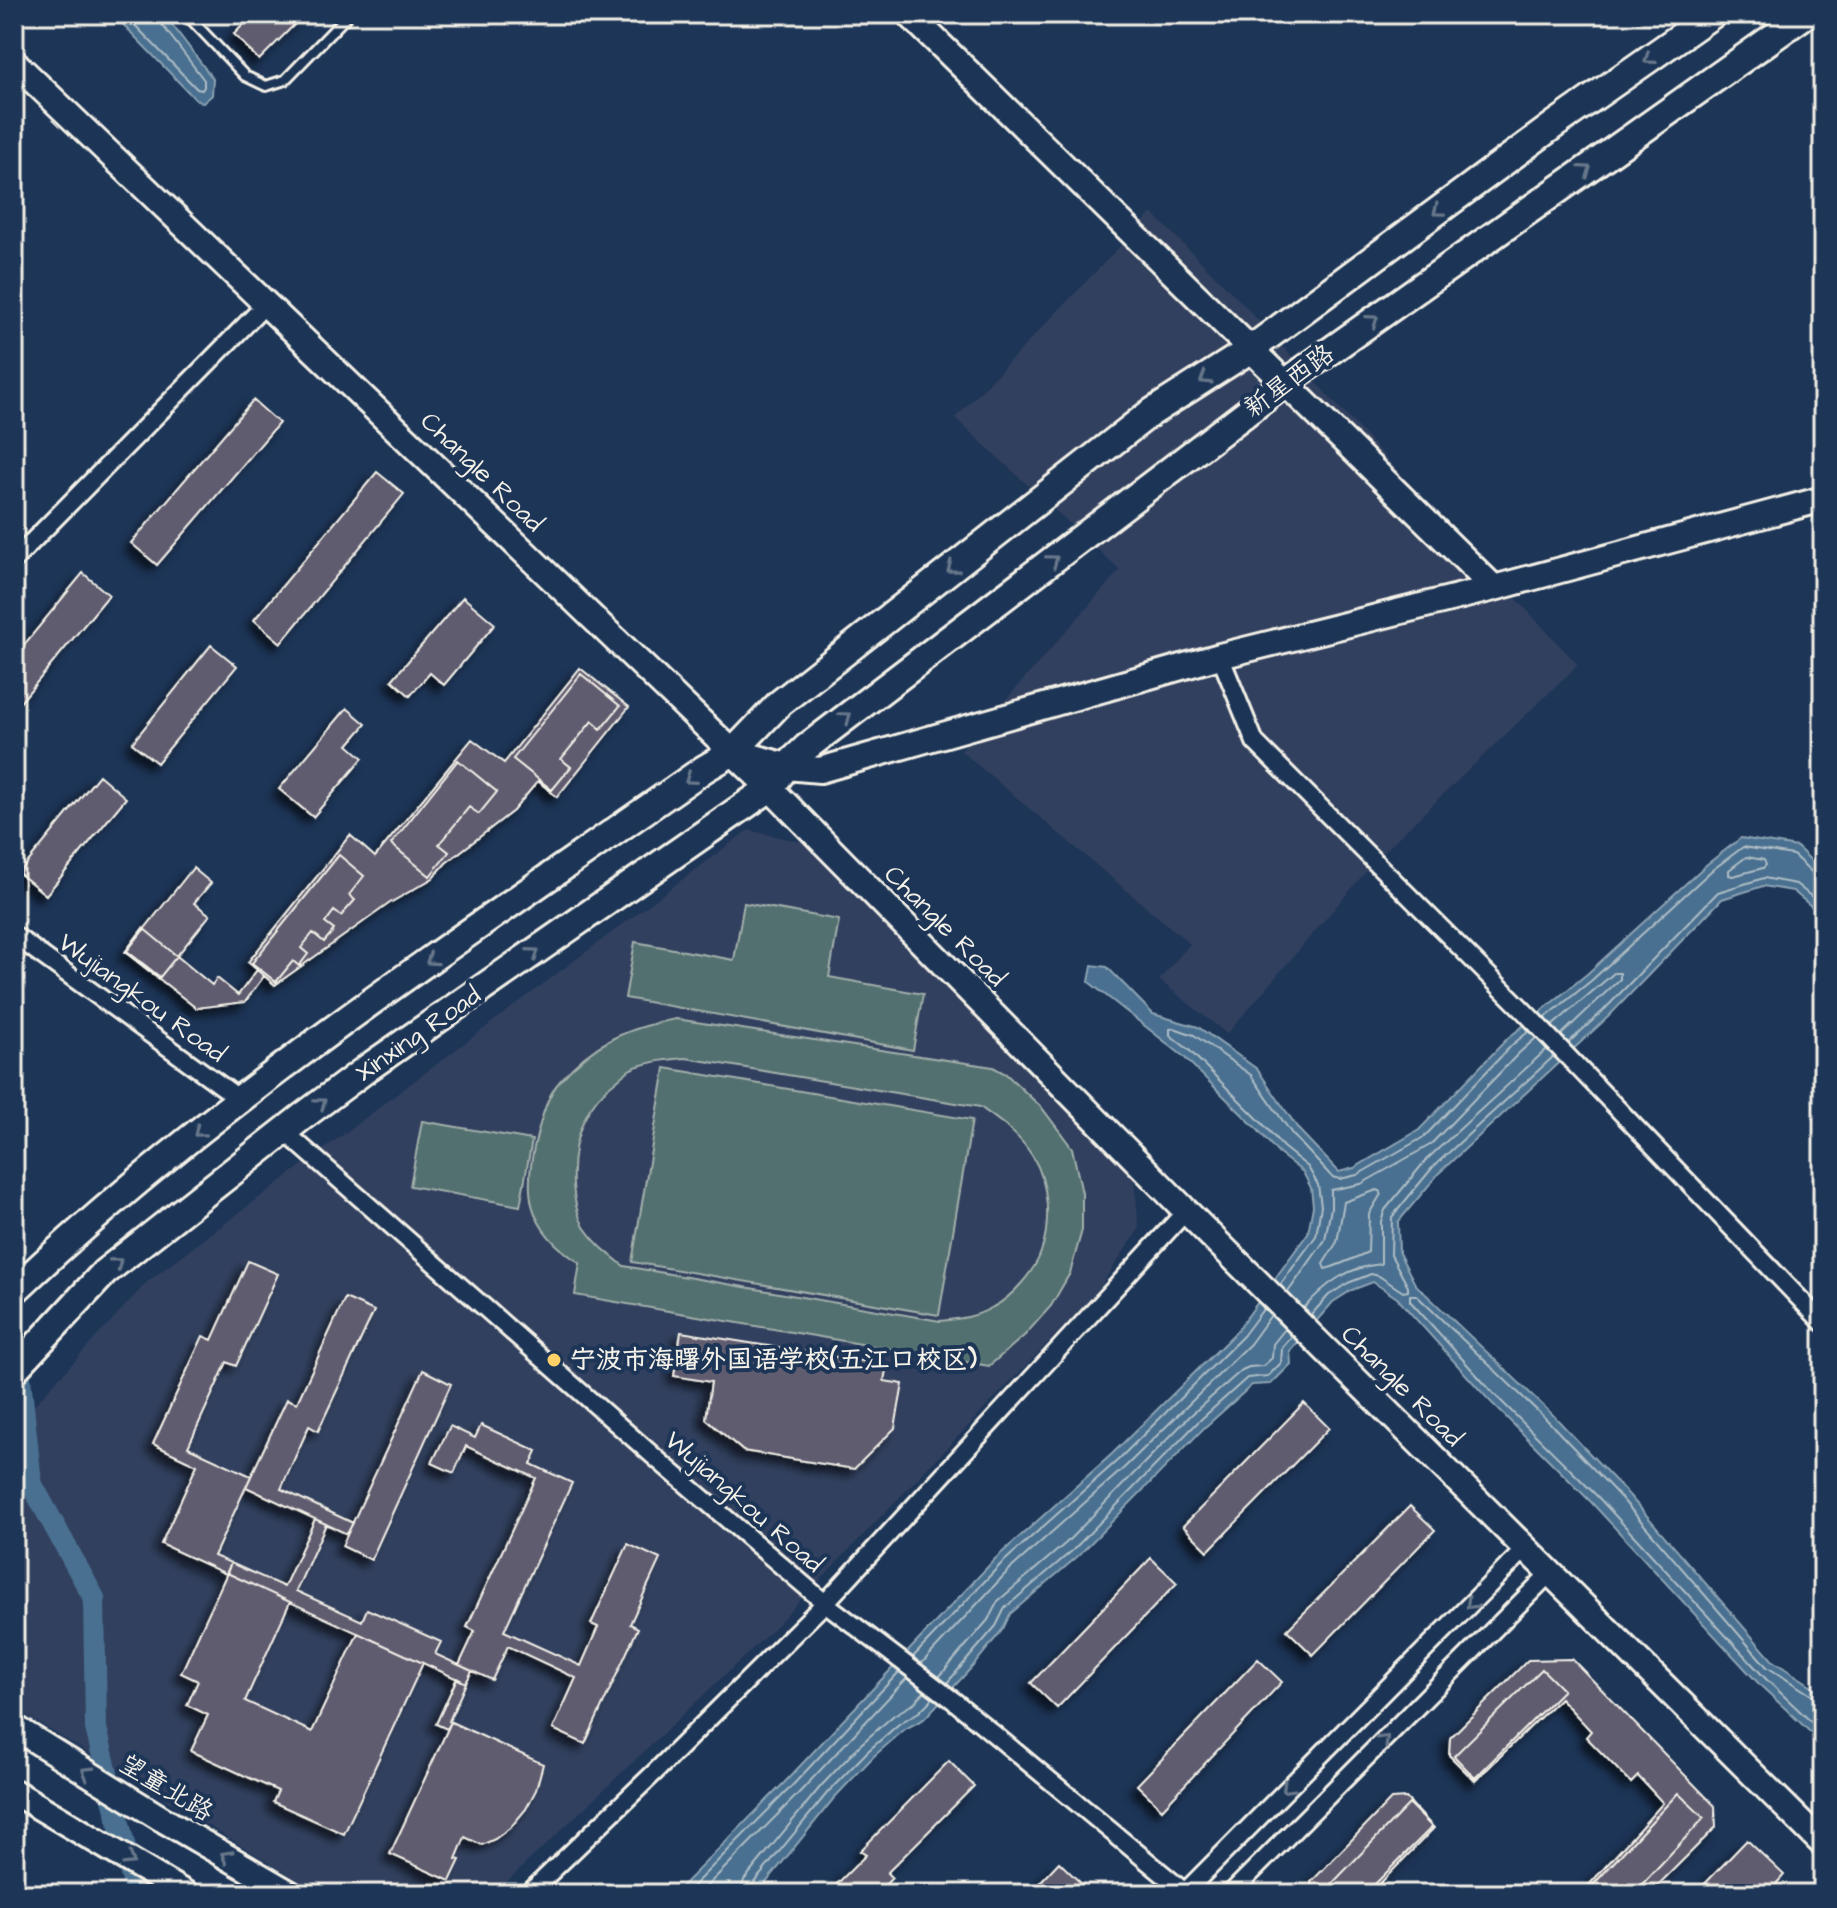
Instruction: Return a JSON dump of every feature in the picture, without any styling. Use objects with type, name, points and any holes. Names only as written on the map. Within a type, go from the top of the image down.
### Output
[{"type":"main road","name":"新星西路","points":[[14,1291],[52,1255],[202,1129],[372,1000],[704,769],[733,752],[780,703],[1149,414],[1251,349],[1554,125],[1713,14]]},
{"type":"main road","name":"新星西路","points":[[786,767],[807,747],[1285,383],[1806,14]]},
{"type":"main road","points":[[733,752],[786,767]]},
{"type":"main road","name":"Xinxing Road","points":[[14,1370],[105,1272],[284,1131],[369,1067],[770,788],[786,767]]},
{"type":"street","points":[[909,14],[1494,588]]},
{"type":"street","name":"Changle Road","points":[[14,62],[770,788],[1186,1211],[1823,1844]]},
{"type":"street","points":[[14,560],[266,304]]},
{"type":"street","points":[[786,767],[820,770],[1220,656],[1494,588],[1823,499]]},
{"type":"street","points":[[1220,656],[1255,742],[1525,1012],[1823,1323]]},
{"type":"street","name":"Wujiangkou Road","points":[[14,935],[241,1100]]},
{"type":"street","name":"Wujiangkou Road","points":[[284,1131],[825,1603],[954,1701],[1185,1893]]},
{"type":"street","points":[[528,1894],[825,1603],[1186,1211]]},
{"type":"street","points":[[1185,1893],[1526,1548]]},
{"type":"street","points":[[1230,1894],[1550,1573]]},
{"type":"street","name":"望童北路","points":[[14,1727],[291,1894]]},
{"type":"street","points":[[14,1792],[184,1893]]},
{"type":"lane","points":[[186,14],[245,76],[266,86],[285,80],[349,14]]},
{"type":"shaded area","points":[[1152,213],[1244,305],[1578,665],[1382,853],[1227,1034],[1159,980],[1190,944],[961,751],[1120,570],[955,418]]},
{"type":"shaded area","name":"宁波市海曙外国语学校(五江口校区)","points":[[748,830],[806,843],[1134,1177],[1139,1229],[1096,1293],[770,1632],[494,1894],[321,1894],[14,1708],[14,1427],[147,1282]]},
{"type":"green space","points":[[744,903],[839,920],[829,977],[923,994],[913,1050],[625,998],[635,942],[734,960]]},
{"type":"green space","points":[[676,1019],[993,1067],[1006,1074],[1042,1108],[1072,1148],[1082,1193],[1082,1230],[1070,1273],[1051,1306],[1025,1335],[989,1366],[575,1295],[580,1263],[548,1236],[532,1206],[530,1172],[533,1152],[549,1098],[573,1068],[599,1047],[627,1032]],"holes":[[[686,1058],[980,1107],[1016,1135],[1033,1157],[1045,1191],[1047,1216],[1041,1252],[1028,1275],[1000,1303],[968,1317],[940,1321],[624,1266],[588,1233],[576,1206],[574,1155],[587,1114],[604,1091],[629,1070],[644,1064]]]},
{"type":"green space","points":[[665,1068],[972,1120],[939,1315],[632,1262]]},
{"type":"green space","points":[[422,1121],[532,1140],[520,1206],[410,1186]]},
{"type":"water","points":[[113,14],[164,14],[213,79],[212,95],[203,103],[195,99]]},
{"type":"water","points":[[1741,838],[1797,847],[1823,872],[1823,916],[1793,891],[1763,886],[1722,899],[1608,1017],[1439,1173],[1398,1222],[1399,1253],[1415,1284],[1553,1415],[1628,1494],[1773,1661],[1823,1693],[1823,1744],[1760,1685],[1592,1503],[1488,1399],[1397,1298],[1373,1282],[1333,1302],[1290,1351],[1291,1364],[1271,1384],[1252,1385],[1204,1428],[1078,1556],[1010,1614],[1003,1629],[973,1666],[924,1719],[905,1729],[874,1756],[834,1798],[757,1894],[674,1894],[784,1783],[996,1558],[1112,1454],[1237,1331],[1308,1233],[1313,1206],[1311,1188],[1303,1172],[1278,1153],[1183,1056],[1089,982],[1092,965],[1107,967],[1153,1014],[1198,1027],[1257,1069],[1299,1130],[1339,1172],[1354,1168],[1419,1130],[1507,1039],[1587,974],[1706,865]]},
{"type":"building","points":[[254,14],[305,14],[259,60],[234,34]]},
{"type":"building","points":[[253,400],[279,423],[157,565],[131,543]]},
{"type":"building","points":[[377,472],[404,494],[281,643],[254,620]]},
{"type":"building","points":[[83,573],[109,595],[14,710],[14,657]]},
{"type":"building","points":[[463,597],[495,624],[444,685],[430,673],[410,696],[392,680]]},
{"type":"building","points":[[211,645],[237,666],[157,763],[132,743]]},
{"type":"building","points":[[580,668],[629,707],[557,797],[538,781],[513,811],[446,863],[433,878],[390,903],[275,985],[248,962],[350,835],[375,857],[472,739],[504,763]]},
{"type":"building","points":[[581,674],[620,706],[601,729],[592,721],[561,759],[571,767],[552,790],[513,759]]},
{"type":"building","points":[[347,708],[366,724],[348,745],[363,758],[313,817],[279,789]]},
{"type":"building","points":[[458,760],[497,792],[479,814],[469,807],[439,844],[449,852],[430,876],[391,844]]},
{"type":"building","points":[[99,775],[126,798],[46,895],[19,873]]},
{"type":"building","points":[[339,855],[364,876],[349,895],[355,900],[341,916],[334,911],[325,923],[334,930],[324,942],[313,933],[301,948],[308,954],[299,966],[293,961],[276,982],[252,963]]},
{"type":"building","points":[[193,868],[211,883],[194,903],[210,915],[160,977],[127,951]]},
{"type":"building","points":[[143,928],[212,985],[217,978],[238,995],[257,970],[264,976],[245,1002],[196,1008],[125,952]]},
{"type":"building","points":[[248,1261],[278,1274],[236,1366],[227,1362],[188,1447],[251,1476],[214,1556],[231,1563],[226,1574],[161,1544],[197,1465],[153,1444],[203,1336],[212,1340]]},
{"type":"building","points":[[345,1298],[374,1311],[318,1431],[309,1426],[281,1489],[353,1523],[347,1534],[246,1487],[287,1399],[297,1403]]},
{"type":"building","points":[[681,1332],[887,1365],[884,1381],[903,1384],[895,1428],[854,1469],[743,1451],[706,1419],[711,1382],[674,1376]]},
{"type":"building","points":[[423,1370],[451,1384],[371,1560],[342,1546]]},
{"type":"building","points":[[1304,1403],[1329,1428],[1208,1551],[1183,1526]]},
{"type":"building","points":[[481,1425],[537,1451],[531,1464],[572,1483],[504,1631],[581,1666],[598,1627],[591,1624],[628,1544],[660,1559],[630,1624],[638,1628],[585,1744],[553,1729],[576,1678],[508,1646],[492,1680],[459,1665],[475,1631],[467,1627],[536,1478],[466,1446],[454,1473],[432,1463],[450,1426],[475,1438]]},
{"type":"building","points":[[1410,1506],[1435,1530],[1313,1655],[1287,1630]]},
{"type":"building","points":[[315,1519],[326,1524],[296,1591],[362,1621],[367,1609],[441,1642],[435,1654],[472,1671],[466,1683],[227,1573],[231,1563],[284,1587]]},
{"type":"building","points":[[1151,1558],[1177,1583],[1057,1708],[1031,1683]]},
{"type":"building","points":[[227,1573],[290,1602],[245,1701],[312,1732],[358,1633],[423,1663],[344,1834],[273,1802],[278,1791],[191,1751],[208,1715],[187,1705],[198,1681],[181,1673]]},
{"type":"building","points":[[1258,1659],[1282,1682],[1162,1809],[1137,1785]]},
{"type":"building","points":[[1572,1659],[1715,1806],[1716,1827],[1649,1894],[1596,1894],[1588,1886],[1663,1803],[1638,1776],[1631,1783],[1586,1737],[1591,1731],[1560,1698],[1475,1781],[1449,1755],[1450,1738],[1528,1660]]},
{"type":"building","points":[[1542,1669],[1563,1690],[1475,1778],[1454,1756]]},
{"type":"building","points":[[457,1678],[466,1683],[447,1729],[436,1724]]},
{"type":"building","points":[[451,1722],[543,1764],[536,1790],[511,1827],[482,1845],[465,1837],[456,1859],[460,1860],[450,1881],[390,1854]]},
{"type":"building","points":[[949,1761],[974,1786],[887,1873],[892,1878],[876,1894],[827,1894],[866,1855],[860,1851]]},
{"type":"building","points":[[1678,1793],[1704,1818],[1633,1894],[1598,1894],[1591,1887]]},
{"type":"building","points":[[1406,1798],[1434,1828],[1370,1894],[1312,1894],[1311,1882],[1391,1799]]},
{"type":"building","points":[[1409,1804],[1432,1827],[1365,1894],[1322,1894]]},
{"type":"building","points":[[1747,1840],[1784,1875],[1767,1894],[1695,1894]]},
{"type":"building","points":[[1059,1862],[1088,1890],[1084,1894],[1029,1894]]},
{"type":"waterway","points":[[14,1321],[31,1483],[94,1598],[96,1728],[136,1894]]},
{"type":"place","name":"宁波市海曙外国语学校(五江口校区)","points":[[554,1360]]}]
